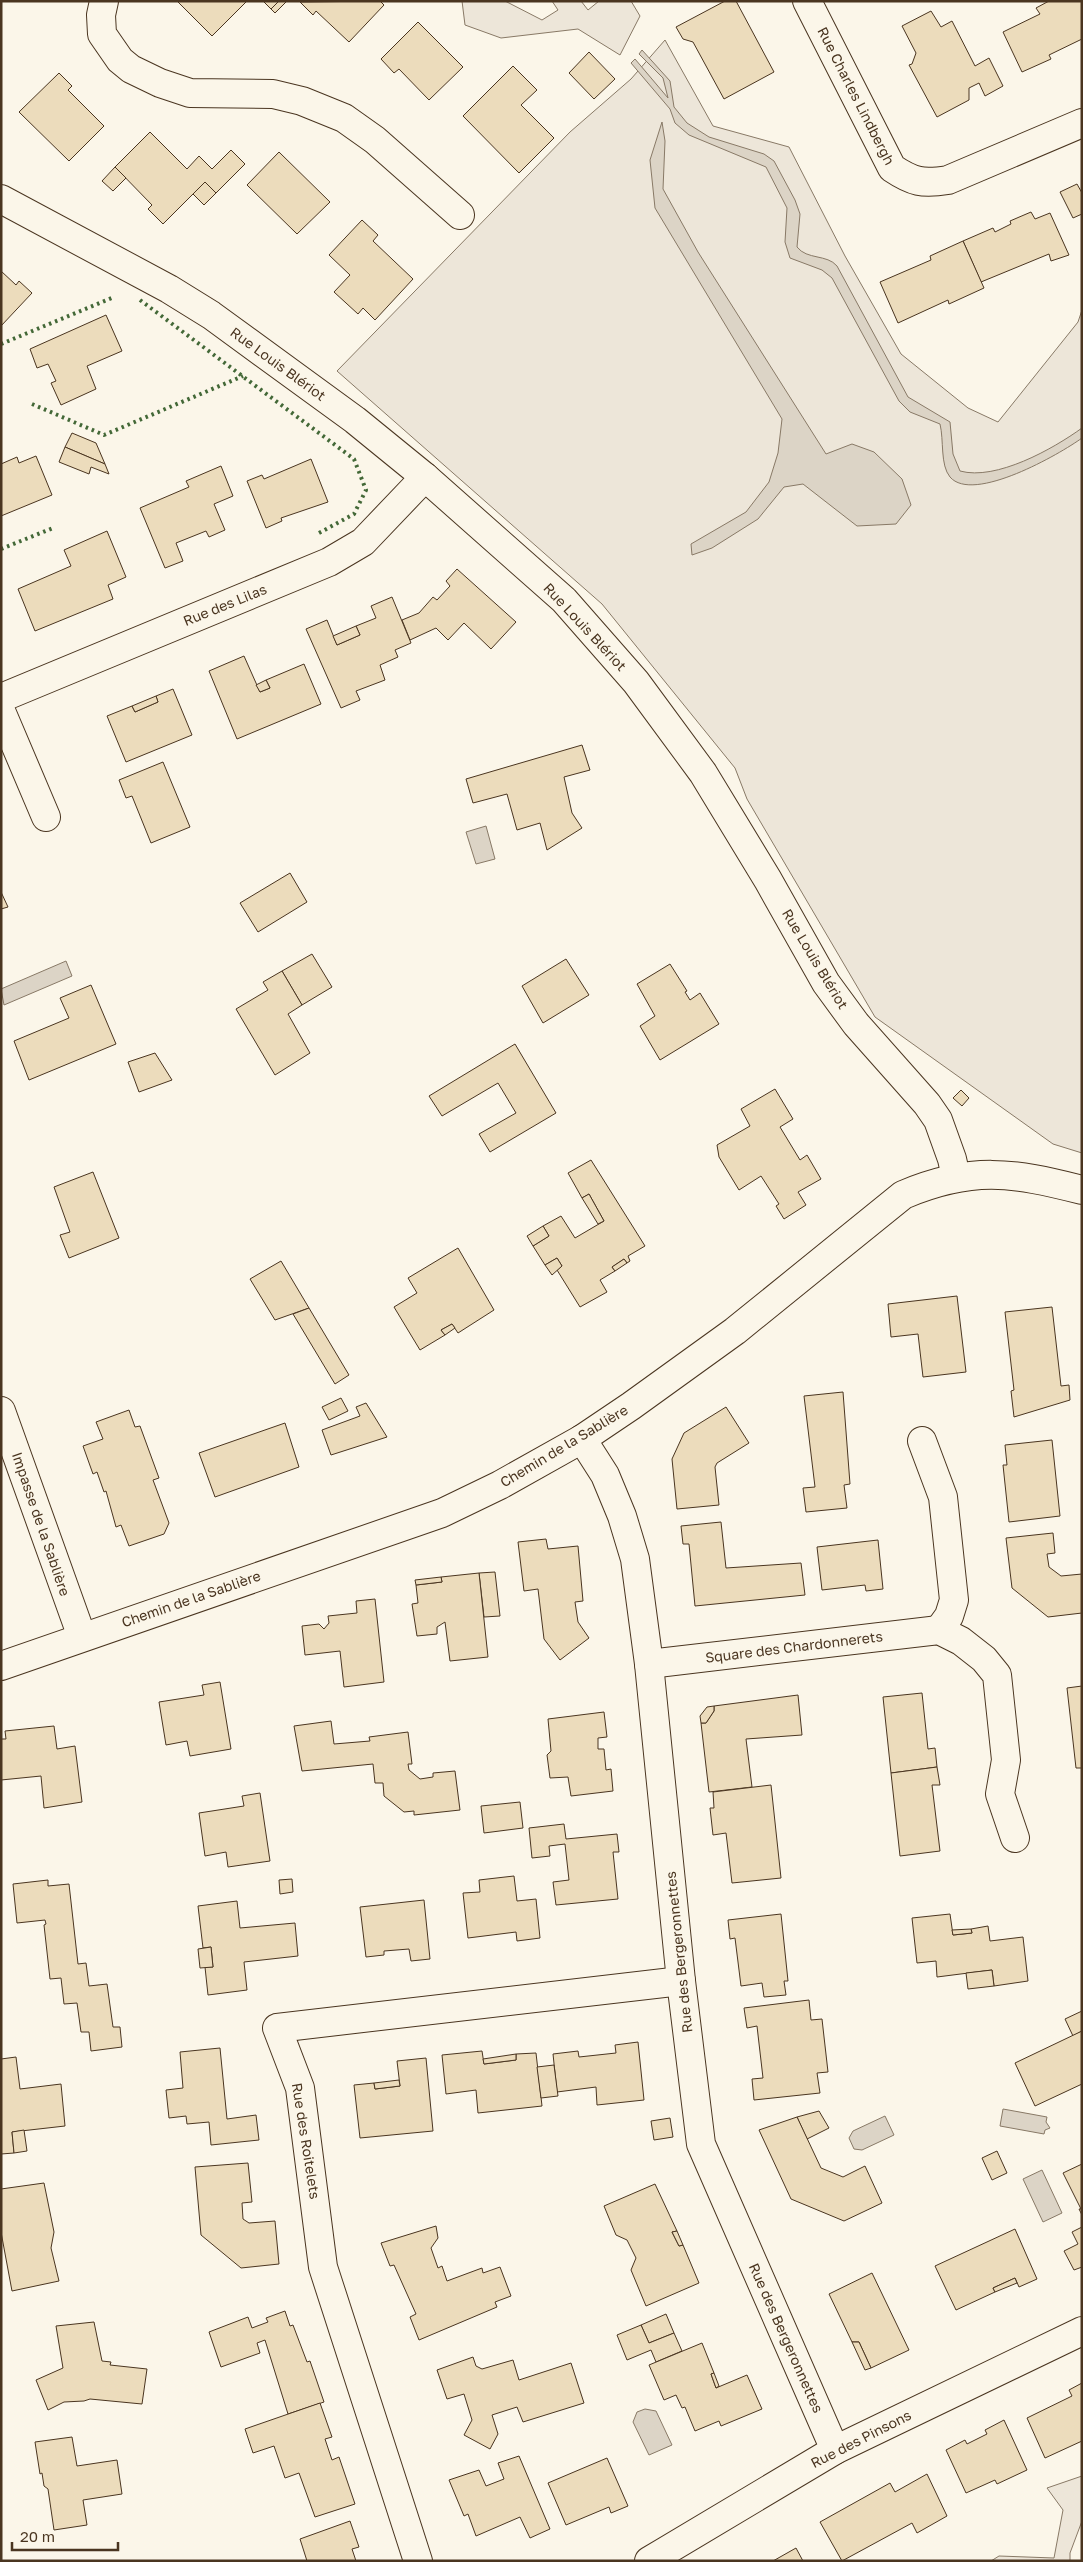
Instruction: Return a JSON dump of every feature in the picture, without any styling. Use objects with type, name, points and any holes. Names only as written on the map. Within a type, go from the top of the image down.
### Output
[{"type":"street","points":[[104,1],[101,15],[102,34],[120,60],[131,69],[160,83],[190,93],[272,94],[302,101],[344,118],[375,140],[460,215]]},
{"type":"street","name":"Rue Charles Lindbergh","points":[[807,1],[892,168],[908,179],[926,183],[948,180],[1082,123]]},
{"type":"street","name":"Rue Louis Blériot","points":[[1,199],[169,289],[211,316],[355,420],[425,477],[564,600],[636,682],[703,773],[768,880],[826,983],[856,1024],[927,1104],[938,1120],[952,1159],[956,1177]]},
{"type":"street","name":"Rue des Lilas","points":[[1,698],[329,562],[363,542],[425,477]]},
{"type":"street","points":[[1,711],[46,817]]},
{"type":"street","name":"Chemin de la Sablière","points":[[1,1666],[442,1513],[500,1485],[582,1439],[631,1406],[735,1331],[902,1196],[933,1182],[956,1177],[998,1173],[1033,1178],[1082,1190]]},
{"type":"street","name":"Impasse de la Sablière","points":[[1,1411],[82,1637]]},
{"type":"street","name":"Rue des Bergeronnettes","points":[[582,1439],[605,1475],[625,1525],[635,1559],[649,1664],[681,1981],[701,2144],[836,2450]]},
{"type":"street","points":[[922,1441],[943,1497],[954,1600],[949,1616],[939,1630],[984,1659],[997,1675],[1006,1760],[1000,1794],[1015,1838]]},
{"type":"street","name":"Square des Chardonnerets","points":[[649,1664],[939,1630]]},
{"type":"street","name":"Rue des Roitelets","points":[[418,2561],[324,2267],[300,2088],[277,2028],[681,1981]]},
{"type":"street","name":"Rue des Pinsons","points":[[649,2561],[836,2450],[1082,2331]]},
{"type":"shaded area","points":[[462,1],[505,1],[542,20],[558,10],[552,1],[581,1],[588,10],[599,1],[631,1],[640,16],[620,55],[578,29],[501,38],[465,25]]},
{"type":"shaded area","points":[[665,40],[713,126],[789,147],[845,256],[901,354],[968,408],[998,422],[1078,322],[1082,310],[1082,1153],[1053,1144],[875,1017],[747,799],[735,768],[602,604],[337,371],[570,132],[631,79]]},
{"type":"shaded area","points":[[642,50],[670,81],[674,107],[687,123],[709,137],[764,154],[774,161],[795,200],[800,214],[797,247],[806,254],[828,260],[837,266],[908,397],[950,422],[953,454],[960,471],[974,473],[1007,467],[1056,445],[1082,428],[1082,438],[1037,464],[996,481],[977,485],[961,484],[950,477],[943,459],[940,424],[910,412],[899,401],[832,278],[822,270],[790,258],[785,242],[787,208],[766,167],[689,135],[675,123],[670,109],[631,63],[635,59],[668,98],[663,78],[639,54]]},
{"type":"shaded area","points":[[662,122],[665,141],[663,189],[698,252],[826,454],[852,444],[874,452],[902,479],[911,505],[896,524],[857,526],[803,484],[784,487],[758,519],[712,548],[692,555],[691,544],[746,512],[769,482],[778,453],[782,419],[655,208],[650,160]]},
{"type":"shaded area","points":[[486,826],[495,859],[476,864],[466,832]]},
{"type":"shaded area","points":[[66,961],[72,976],[4,1005],[1,989]]},
{"type":"shaded area","points":[[1003,2109],[1047,2117],[1046,2122],[1050,2128],[1045,2130],[1044,2134],[1000,2126]]},
{"type":"shaded area","points":[[885,2116],[894,2135],[862,2150],[854,2149],[849,2138],[853,2131]]},
{"type":"shaded area","points":[[1042,2170],[1062,2213],[1043,2222],[1023,2179]]},
{"type":"shaded area","points":[[645,2409],[656,2411],[672,2445],[649,2455],[633,2422],[637,2412]]},
{"type":"shaded area","points":[[1082,2476],[1082,2521],[1070,2553],[1070,2561],[991,2561],[999,2556],[1054,2558],[1063,2510],[1047,2488]]},
{"type":"building","points":[[177,1],[247,1],[212,36]]},
{"type":"building","points":[[263,1],[279,1],[271,9]]},
{"type":"building","points":[[279,1],[287,1],[275,13],[271,9]]},
{"type":"building","points":[[380,1],[384,5],[349,42],[316,11],[313,15],[300,2]]},
{"type":"building","points":[[725,1],[736,1],[774,72],[724,99],[693,42],[683,39],[676,27]]},
{"type":"building","points":[[1049,1],[1082,1],[1082,39],[1049,55],[1051,59],[1022,72],[1003,32],[1040,14],[1036,8]]},
{"type":"building","points":[[931,11],[941,27],[952,21],[975,66],[989,58],[1003,86],[985,96],[979,83],[969,88],[969,100],[937,117],[909,65],[912,64],[916,53],[902,26]]},
{"type":"building","points":[[418,22],[463,67],[429,100],[399,69],[394,73],[381,59]]},
{"type":"building","points":[[589,52],[615,79],[594,99],[569,73]]},
{"type":"building","points":[[513,66],[537,90],[521,105],[554,138],[519,173],[463,116]]},
{"type":"building","points":[[59,73],[72,86],[68,90],[104,126],[69,161],[19,112]]},
{"type":"building","points":[[150,132],[187,169],[199,156],[212,169],[231,150],[245,164],[216,193],[205,182],[163,224],[148,209],[152,205],[115,167]]},
{"type":"building","points":[[279,152],[330,202],[297,234],[247,185]]},
{"type":"building","points":[[115,167],[126,178],[113,191],[102,181]]},
{"type":"building","points":[[205,182],[216,193],[204,205],[193,194]]},
{"type":"building","points":[[1077,184],[1082,193],[1082,214],[1073,218],[1060,192]]},
{"type":"building","points":[[1031,212],[1035,219],[1050,213],[1069,255],[1051,261],[1049,254],[981,282],[963,241],[993,228],[995,232],[1011,224],[1010,221]]},
{"type":"building","points":[[362,220],[378,235],[373,241],[413,279],[375,320],[363,308],[358,314],[334,292],[350,275],[329,255]]},
{"type":"building","points":[[963,241],[984,288],[949,304],[948,300],[898,323],[880,282],[931,260],[930,256]]},
{"type":"building","points":[[1,271],[16,285],[19,281],[32,293],[1,326]]},
{"type":"building","points":[[106,315],[122,351],[87,366],[96,389],[61,405],[51,383],[56,381],[48,364],[37,368],[30,349]]},
{"type":"building","points":[[72,433],[96,443],[105,464],[65,447]]},
{"type":"building","points":[[65,447],[105,464],[109,474],[91,467],[89,474],[59,462]]},
{"type":"building","points":[[36,456],[52,495],[1,516],[1,464],[17,457],[19,463]]},
{"type":"building","points":[[311,459],[328,502],[281,518],[282,521],[266,528],[247,481],[262,475],[264,479]]},
{"type":"building","points":[[221,466],[233,496],[214,504],[225,530],[209,537],[206,531],[176,543],[183,561],[165,568],[140,508],[189,487],[186,481]]},
{"type":"building","points":[[107,531],[126,577],[108,585],[113,599],[35,631],[18,589],[71,566],[64,550]]},
{"type":"building","points":[[457,569],[516,622],[491,649],[464,623],[448,640],[436,628],[410,640],[402,620],[419,613],[433,597],[437,600],[450,586],[446,581]]},
{"type":"building","points":[[392,597],[411,643],[395,650],[398,657],[380,665],[385,680],[356,691],[360,700],[341,708],[306,629],[327,620],[337,645],[360,635],[356,626],[376,618],[371,606]]},
{"type":"building","points":[[356,626],[360,635],[337,645],[333,636]]},
{"type":"building","points":[[244,656],[260,692],[270,688],[266,680],[304,664],[321,704],[237,739],[209,671]]},
{"type":"building","points":[[266,680],[270,688],[260,692],[256,685]]},
{"type":"building","points":[[173,689],[192,735],[126,762],[107,716],[132,706],[135,712],[158,702],[156,696]]},
{"type":"building","points":[[156,696],[158,702],[135,712],[132,706]]},
{"type":"building","points":[[582,745],[590,770],[564,777],[572,813],[582,828],[547,850],[540,823],[517,830],[507,794],[473,803],[466,779]]},
{"type":"building","points":[[163,762],[190,827],[151,843],[132,796],[126,798],[119,780]]},
{"type":"building","points":[[290,873],[307,902],[258,932],[240,903]]},
{"type":"building","points":[[1,892],[8,907],[1,909]]},
{"type":"building","points":[[312,954],[332,987],[302,1005],[282,971]]},
{"type":"building","points":[[566,959],[589,995],[543,1023],[522,986]]},
{"type":"building","points":[[670,964],[687,991],[685,992],[690,1000],[700,993],[719,1024],[660,1060],[640,1026],[655,1016],[637,984]]},
{"type":"building","points":[[282,971],[302,1005],[288,1014],[310,1053],[275,1075],[236,1009],[268,990],[263,982]]},
{"type":"building","points":[[91,985],[116,1044],[29,1080],[14,1041],[69,1018],[60,998]]},
{"type":"building","points":[[515,1044],[556,1113],[490,1152],[479,1134],[516,1113],[498,1083],[442,1116],[429,1096]]},
{"type":"building","points":[[155,1053],[172,1080],[139,1092],[128,1062]]},
{"type":"building","points":[[775,1089],[793,1119],[780,1127],[800,1160],[807,1155],[821,1179],[798,1192],[806,1205],[784,1219],[776,1206],[779,1204],[761,1176],[739,1190],[719,1157],[717,1145],[750,1126],[741,1109]]},
{"type":"building","points":[[961,1090],[969,1098],[962,1106],[953,1098]]},
{"type":"building","points":[[591,1160],[645,1246],[628,1256],[630,1261],[627,1263],[624,1259],[612,1267],[615,1271],[600,1280],[607,1292],[580,1307],[557,1270],[562,1266],[557,1258],[545,1265],[533,1246],[549,1236],[543,1226],[561,1216],[575,1238],[604,1221],[589,1194],[582,1198],[568,1173]]},
{"type":"building","points":[[93,1172],[119,1238],[69,1258],[60,1235],[70,1232],[54,1187]]},
{"type":"building","points":[[589,1194],[604,1221],[598,1224],[582,1198]]},
{"type":"building","points":[[543,1226],[549,1236],[533,1246],[527,1236]]},
{"type":"building","points":[[458,1248],[494,1310],[458,1333],[452,1324],[441,1330],[445,1335],[420,1350],[394,1307],[417,1293],[408,1278]]},
{"type":"building","points":[[557,1258],[562,1266],[552,1275],[545,1265]]},
{"type":"building","points":[[624,1259],[627,1263],[615,1271],[612,1267]]},
{"type":"building","points":[[281,1261],[309,1308],[275,1320],[250,1279]]},
{"type":"building","points":[[957,1296],[966,1372],[923,1377],[918,1334],[891,1337],[888,1304]]},
{"type":"building","points":[[1052,1307],[1061,1386],[1069,1385],[1070,1400],[1014,1417],[1011,1391],[1014,1390],[1005,1312]]},
{"type":"building","points":[[309,1308],[349,1375],[335,1384],[293,1314]]},
{"type":"building","points":[[452,1324],[455,1328],[445,1335],[441,1330]]},
{"type":"building","points":[[843,1392],[850,1484],[844,1485],[847,1508],[806,1512],[803,1488],[815,1487],[804,1396]]},
{"type":"building","points":[[341,1398],[348,1411],[329,1420],[322,1407]]},
{"type":"building","points":[[366,1403],[387,1437],[331,1455],[322,1430],[360,1416],[356,1407]]},
{"type":"building","points":[[726,1407],[749,1443],[717,1463],[715,1467],[719,1505],[677,1509],[672,1459],[684,1433]]},
{"type":"building","points":[[129,1410],[135,1427],[140,1426],[159,1478],[153,1480],[169,1523],[164,1534],[129,1546],[121,1525],[116,1527],[106,1491],[104,1492],[97,1472],[93,1474],[83,1446],[103,1439],[96,1422]]},
{"type":"building","points":[[285,1423],[299,1467],[215,1497],[199,1453]]},
{"type":"building","points":[[1052,1440],[1060,1516],[1009,1522],[1003,1465],[1007,1465],[1005,1445]]},
{"type":"building","points":[[721,1522],[726,1568],[801,1563],[805,1595],[695,1606],[689,1544],[683,1544],[681,1526]]},
{"type":"building","points":[[1053,1533],[1055,1553],[1047,1554],[1049,1567],[1061,1576],[1082,1574],[1082,1613],[1048,1617],[1012,1588],[1006,1538]]},
{"type":"building","points":[[546,1539],[548,1549],[578,1546],[583,1601],[575,1602],[578,1622],[589,1638],[560,1660],[544,1639],[538,1589],[524,1591],[518,1542]]},
{"type":"building","points":[[878,1540],[883,1589],[866,1591],[865,1585],[822,1590],[817,1547]]},
{"type":"building","points":[[495,1572],[500,1616],[484,1617],[479,1573]]},
{"type":"building","points":[[479,1573],[488,1657],[450,1661],[445,1622],[437,1627],[437,1634],[417,1636],[412,1604],[418,1603],[416,1585],[442,1582],[441,1577]]},
{"type":"building","points":[[441,1577],[442,1582],[416,1585],[415,1580]]},
{"type":"building","points":[[375,1599],[384,1682],[344,1687],[340,1651],[305,1655],[302,1626],[319,1624],[324,1629],[329,1623],[328,1616],[357,1613],[356,1601]]},
{"type":"building","points":[[220,1682],[231,1749],[190,1756],[187,1741],[166,1745],[159,1702],[204,1695],[202,1685]]},
{"type":"building","points":[[1082,1686],[1082,1768],[1076,1768],[1067,1688]]},
{"type":"building","points":[[922,1693],[928,1749],[935,1748],[937,1767],[891,1773],[883,1697]]},
{"type":"building","points":[[798,1695],[802,1735],[746,1739],[752,1787],[709,1792],[701,1723],[706,1723],[714,1711],[714,1706]]},
{"type":"building","points":[[714,1706],[714,1711],[706,1723],[701,1723],[700,1716],[707,1707]]},
{"type":"building","points":[[604,1712],[607,1737],[598,1738],[598,1749],[604,1749],[606,1770],[611,1769],[613,1791],[571,1796],[568,1777],[550,1778],[547,1755],[551,1751],[548,1719]]},
{"type":"building","points":[[331,1721],[334,1744],[370,1741],[369,1737],[408,1732],[412,1764],[408,1764],[409,1770],[420,1779],[433,1777],[433,1773],[455,1771],[460,1810],[414,1815],[414,1811],[404,1812],[384,1796],[383,1783],[375,1783],[373,1764],[302,1771],[294,1726]]},
{"type":"building","points":[[54,1726],[57,1749],[75,1746],[82,1802],[44,1808],[41,1776],[1,1780],[1,1739],[6,1739],[5,1731]]},
{"type":"building","points":[[937,1767],[940,1785],[932,1785],[940,1851],[900,1856],[891,1773]]},
{"type":"building","points":[[771,1785],[781,1878],[732,1883],[726,1833],[713,1835],[710,1808],[714,1808],[713,1792]]},
{"type":"building","points":[[260,1793],[270,1861],[228,1867],[226,1852],[205,1856],[199,1813],[244,1806],[242,1796]]},
{"type":"building","points":[[520,1802],[523,1828],[484,1833],[481,1806]]},
{"type":"building","points":[[564,1824],[566,1839],[617,1834],[619,1852],[613,1852],[618,1899],[556,1905],[553,1882],[569,1880],[565,1844],[549,1846],[550,1856],[532,1858],[529,1828]]},
{"type":"building","points":[[514,1876],[517,1901],[536,1899],[540,1938],[517,1941],[516,1932],[468,1938],[463,1893],[480,1892],[479,1880]]},
{"type":"building","points":[[292,1879],[293,1892],[280,1894],[279,1880]]},
{"type":"building","points":[[48,1880],[48,1886],[69,1884],[78,1964],[86,1963],[89,1986],[107,1984],[113,2027],[120,2027],[122,2047],[91,2051],[89,2032],[81,2032],[77,2003],[64,2004],[61,1978],[50,1979],[45,1920],[17,1923],[13,1884]]},
{"type":"building","points":[[424,1900],[430,1959],[411,1961],[409,1949],[384,1951],[384,1955],[366,1957],[360,1907]]},
{"type":"building","points":[[237,1901],[240,1928],[295,1923],[298,1956],[244,1962],[247,1990],[208,1995],[205,1967],[213,1967],[211,1947],[203,1948],[198,1906]]},
{"type":"building","points":[[781,1914],[788,1981],[784,1981],[786,1995],[764,1997],[762,1983],[741,1986],[735,1938],[730,1939],[728,1920]]},
{"type":"building","points":[[950,1914],[953,1935],[972,1933],[971,1929],[988,1926],[990,1941],[1023,1937],[1028,1981],[994,1986],[992,1970],[937,1977],[936,1961],[917,1963],[912,1918]]},
{"type":"building","points":[[971,1929],[972,1933],[953,1935],[952,1930]]},
{"type":"building","points":[[211,1947],[213,1967],[200,1968],[198,1949]]},
{"type":"building","points":[[992,1970],[994,1986],[968,1989],[966,1973]]},
{"type":"building","points":[[809,2000],[811,2020],[822,2019],[828,2072],[817,2073],[820,2093],[754,2100],[752,2079],[763,2078],[757,2026],[747,2028],[744,2008]]},
{"type":"building","points":[[1082,2011],[1082,2031],[1073,2036],[1065,2019]]},
{"type":"building","points":[[1082,2031],[1082,2084],[1035,2106],[1015,2063]]},
{"type":"building","points":[[638,2042],[644,2100],[597,2105],[596,2087],[557,2092],[553,2054],[578,2051],[579,2057],[616,2053],[615,2045]]},
{"type":"building","points":[[220,2048],[227,2119],[256,2115],[259,2140],[211,2145],[209,2122],[187,2124],[186,2116],[169,2118],[166,2090],[183,2088],[180,2052]]},
{"type":"building","points":[[482,2051],[484,2064],[516,2060],[516,2054],[536,2053],[542,2106],[478,2113],[476,2090],[446,2094],[442,2055]]},
{"type":"building","points":[[516,2054],[516,2060],[484,2064],[483,2059]]},
{"type":"building","points":[[16,2057],[20,2089],[61,2084],[65,2126],[12,2132],[14,2153],[1,2154],[1,2059]]},
{"type":"building","points":[[426,2058],[433,2131],[360,2138],[354,2085],[374,2083],[375,2089],[400,2086],[397,2061]]},
{"type":"building","points":[[554,2065],[558,2096],[541,2098],[537,2067]]},
{"type":"building","points":[[399,2080],[400,2086],[375,2089],[374,2083]]},
{"type":"building","points":[[819,2111],[829,2128],[807,2139],[797,2117]]},
{"type":"building","points":[[797,2117],[821,2168],[843,2177],[865,2166],[882,2203],[844,2221],[791,2199],[759,2130]]},
{"type":"building","points":[[670,2118],[673,2137],[654,2140],[651,2121]]},
{"type":"building","points":[[24,2130],[27,2151],[14,2153],[12,2132]]},
{"type":"building","points":[[997,2151],[1007,2173],[992,2180],[982,2158]]},
{"type":"building","points":[[248,2163],[252,2202],[242,2203],[243,2219],[249,2223],[275,2221],[279,2264],[241,2268],[201,2235],[195,2167]]},
{"type":"building","points":[[1082,2164],[1082,2215],[1079,2209],[1081,2209],[1063,2173]]},
{"type":"building","points":[[44,2183],[54,2232],[51,2248],[59,2281],[12,2291],[1,2232],[1,2189]]},
{"type":"building","points":[[655,2184],[677,2231],[672,2232],[679,2246],[683,2245],[699,2283],[646,2306],[631,2270],[636,2258],[627,2240],[616,2235],[604,2206]]},
{"type":"building","points":[[436,2226],[438,2238],[431,2248],[438,2268],[442,2266],[447,2281],[482,2268],[483,2273],[500,2267],[511,2296],[495,2302],[497,2307],[419,2340],[410,2317],[416,2314],[394,2265],[390,2266],[381,2243]]},
{"type":"building","points":[[1082,2227],[1082,2267],[1074,2270],[1064,2251],[1078,2244],[1072,2232]]},
{"type":"building","points":[[1015,2229],[1037,2279],[1019,2287],[1015,2278],[993,2288],[995,2292],[956,2310],[935,2266]]},
{"type":"building","points":[[677,2231],[683,2245],[679,2246],[672,2232]]},
{"type":"building","points":[[872,2273],[909,2350],[871,2368],[859,2342],[852,2342],[829,2294]]},
{"type":"building","points":[[1015,2278],[1017,2283],[995,2292],[993,2288]]},
{"type":"building","points":[[285,2311],[290,2326],[293,2325],[307,2362],[310,2361],[324,2402],[288,2414],[265,2340],[257,2343],[260,2353],[221,2367],[209,2332],[248,2317],[252,2328],[268,2322],[266,2318]]},
{"type":"building","points":[[666,2314],[674,2333],[649,2343],[641,2325]]},
{"type":"building","points":[[94,2322],[102,2361],[111,2362],[110,2365],[147,2369],[142,2404],[90,2399],[64,2402],[48,2410],[36,2380],[63,2368],[56,2326]]},
{"type":"building","points":[[641,2325],[649,2343],[674,2333],[682,2351],[656,2362],[651,2350],[627,2360],[617,2335]]},
{"type":"building","points":[[852,2342],[859,2342],[871,2368],[865,2370]]},
{"type":"building","points":[[702,2343],[714,2373],[711,2374],[716,2388],[747,2375],[762,2409],[721,2426],[719,2421],[695,2431],[685,2407],[682,2408],[676,2395],[664,2400],[649,2365]]},
{"type":"building","points":[[473,2357],[476,2366],[482,2369],[513,2360],[519,2380],[571,2363],[584,2403],[523,2422],[517,2407],[492,2415],[498,2434],[490,2449],[464,2435],[472,2420],[464,2394],[447,2399],[437,2370]]},
{"type":"building","points":[[714,2373],[719,2386],[716,2388],[711,2374]]},
{"type":"building","points":[[1082,2383],[1082,2441],[1045,2458],[1027,2418],[1072,2396],[1069,2390]]},
{"type":"building","points":[[320,2403],[332,2437],[325,2439],[332,2460],[339,2457],[355,2504],[315,2517],[299,2473],[285,2478],[274,2446],[253,2453],[245,2429]]},
{"type":"building","points":[[1004,2420],[1027,2470],[997,2484],[995,2480],[966,2493],[946,2450],[965,2440],[967,2444],[987,2434],[985,2430]]},
{"type":"building","points":[[72,2437],[77,2466],[117,2460],[122,2494],[83,2500],[87,2525],[54,2530],[48,2489],[44,2486],[42,2473],[40,2474],[35,2442]]},
{"type":"building","points":[[519,2456],[550,2529],[530,2538],[520,2517],[476,2536],[468,2514],[464,2516],[449,2480],[479,2470],[486,2486],[504,2479],[498,2463]]},
{"type":"building","points":[[607,2458],[628,2506],[611,2513],[609,2507],[566,2525],[548,2483]]},
{"type":"building","points":[[927,2474],[947,2516],[917,2533],[912,2523],[842,2561],[820,2522],[890,2483],[895,2492]]},
{"type":"building","points":[[350,2521],[359,2547],[352,2549],[356,2561],[307,2561],[300,2539]]},
{"type":"building","points":[[796,2548],[803,2561],[773,2561]]},
{"type":"hedge","points":[[1,344],[114,297]]},
{"type":"hedge","points":[[140,300],[354,459],[366,490],[354,514],[319,533]]},
{"type":"hedge","points":[[32,404],[104,435],[243,376]]},
{"type":"hedge","points":[[1,549],[53,528]]}]
